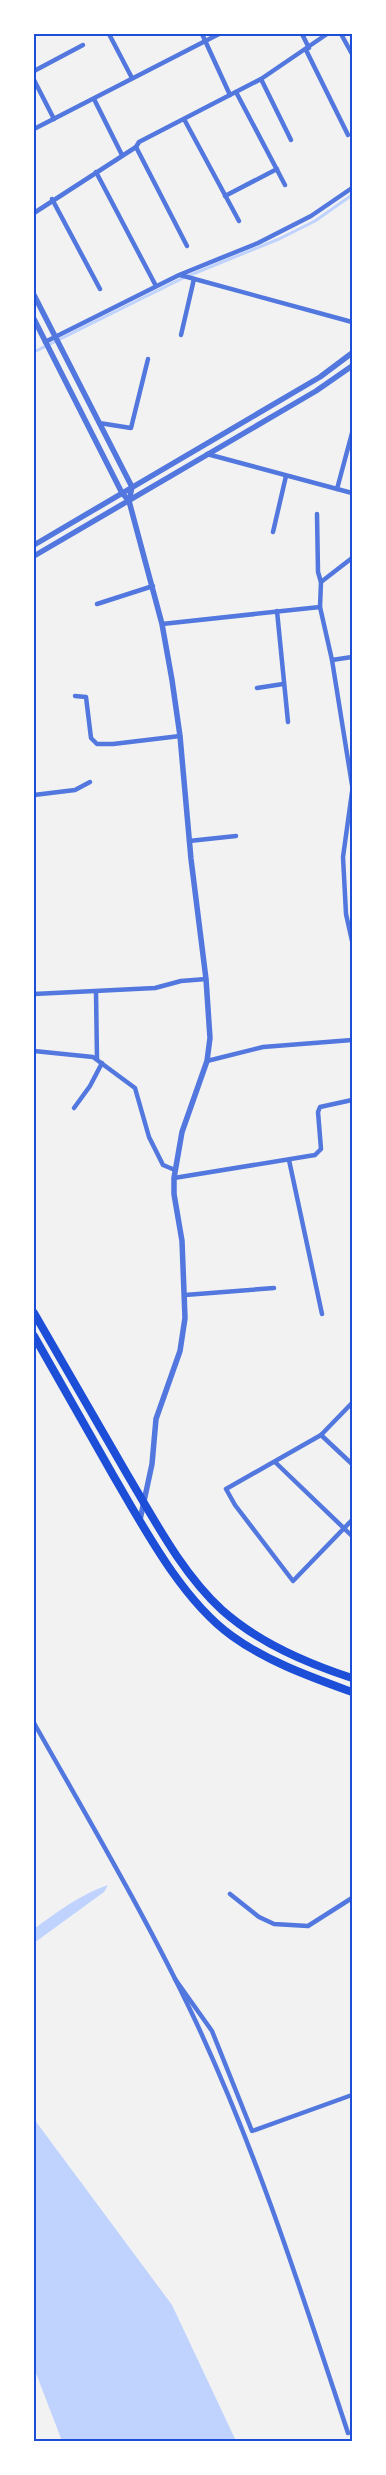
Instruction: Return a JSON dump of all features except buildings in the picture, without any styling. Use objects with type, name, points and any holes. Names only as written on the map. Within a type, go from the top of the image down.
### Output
[{"type":"main road","points":[[34,1313],[145,1504],[186,1568],[222,1610],[284,1652],[352,1678]]},
{"type":"main road","points":[[34,1336],[140,1520],[189,1594],[207,1615],[232,1636],[272,1660],[352,1692]]},
{"type":"street","points":[[109,34],[132,78]]},
{"type":"street","points":[[202,34],[230,95]]},
{"type":"street","points":[[34,129],[219,34]]},
{"type":"street","points":[[302,34],[348,135]]},
{"type":"street","points":[[34,213],[52,199],[136,147],[139,142],[261,79],[308,49],[327,34]]},
{"type":"street","points":[[341,34],[352,54]]},
{"type":"street","points":[[34,71],[83,45]]},
{"type":"street","points":[[261,79],[291,140]]},
{"type":"street","points":[[34,80],[54,119]]},
{"type":"street","points":[[236,92],[285,185]]},
{"type":"street","points":[[94,99],[122,156]]},
{"type":"street","points":[[184,119],[239,221]]},
{"type":"street","points":[[136,147],[187,246]]},
{"type":"street","points":[[225,196],[277,169]]},
{"type":"street","points":[[96,172],[156,286]]},
{"type":"street","points":[[45,342],[179,275],[266,239],[311,216],[352,188]]},
{"type":"street","points":[[52,199],[100,289]]},
{"type":"street","points":[[179,275],[352,322]]},
{"type":"street","points":[[180,336],[194,279]]},
{"type":"street","points":[[34,295],[132,486],[129,501]]},
{"type":"street","points":[[34,320],[122,493],[129,501],[153,586],[162,624],[180,736],[189,841],[206,979],[210,1038],[207,1061],[182,1132],[174,1178],[174,1194],[182,1241],[185,1318],[180,1351],[156,1419],[152,1464],[145,1504],[140,1520]]},
{"type":"street","points":[[34,544],[320,377],[352,353]]},
{"type":"street","points":[[99,422],[131,428],[148,358]]},
{"type":"street","points":[[34,556],[316,391],[352,366]]},
{"type":"street","points":[[338,489],[352,433]]},
{"type":"street","points":[[208,454],[352,493]]},
{"type":"street","points":[[273,532],[286,476]]},
{"type":"street","points":[[316,514],[318,572],[321,582],[320,608],[332,660],[352,785]]},
{"type":"street","points":[[321,582],[352,558]]},
{"type":"street","points":[[97,604],[153,586]]},
{"type":"street","points":[[162,624],[320,608]]},
{"type":"street","points":[[277,611],[288,722]]},
{"type":"street","points":[[332,660],[352,658]]},
{"type":"street","points":[[257,688],[284,684]]},
{"type":"street","points":[[75,696],[86,697],[91,738],[97,744],[113,744],[180,736]]},
{"type":"street","points":[[34,795],[75,790],[90,782]]},
{"type":"street","points":[[352,792],[343,857],[346,914],[352,941]]},
{"type":"street","points":[[189,841],[236,836]]},
{"type":"street","points":[[34,994],[155,988],[181,981],[206,979]]},
{"type":"street","points":[[96,992],[97,1059]]},
{"type":"street","points":[[207,1061],[262,1047],[352,1040]]},
{"type":"street","points":[[34,1051],[93,1056],[135,1088],[153,1144],[163,1165],[175,1170]]},
{"type":"street","points":[[74,1108],[90,1086],[102,1063]]},
{"type":"street","points":[[174,1178],[315,1155],[321,1149],[318,1112],[320,1106],[352,1100]]},
{"type":"street","points":[[289,1160],[322,1314]]},
{"type":"street","points":[[185,1295],[274,1288]]},
{"type":"street","points":[[352,1403],[321,1435],[226,1489],[235,1505],[293,1581],[352,1520]]},
{"type":"street","points":[[321,1435],[352,1464]]},
{"type":"street","points":[[275,1462],[352,1536]]},
{"type":"street","points":[[34,1724],[114,1862],[196,2022],[244,2133],[287,2247],[348,2433]]},
{"type":"street","points":[[230,1894],[259,1917],[274,1924],[308,1926],[352,1898]]},
{"type":"street","points":[[172,1976],[181,1984],[212,2031],[252,2131],[352,2095]]},
{"type":"water","points":[[108,1885],[104,1892],[34,1943],[34,1929],[79,1898]]},
{"type":"water","points":[[34,2119],[172,2305],[236,2441],[62,2441],[34,2368]]},
{"type":"waterway","points":[[34,352],[183,278],[279,239],[315,221],[352,195]]}]
